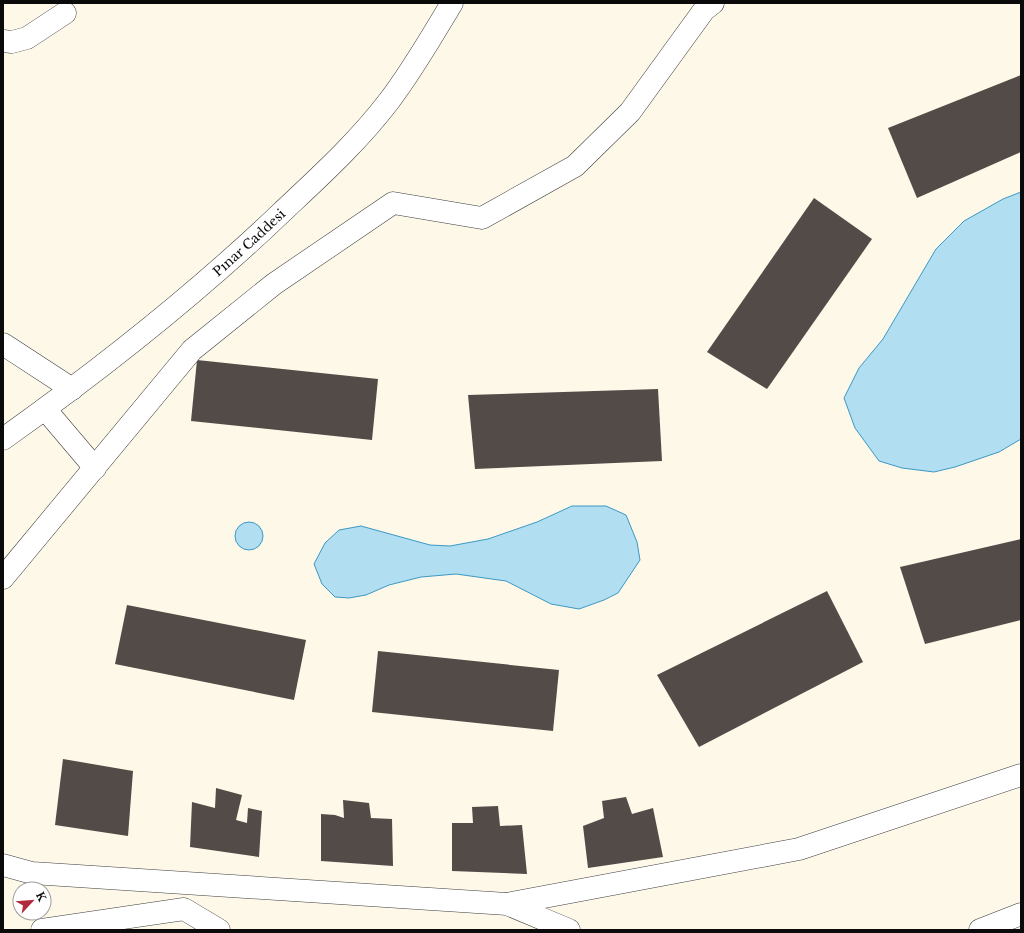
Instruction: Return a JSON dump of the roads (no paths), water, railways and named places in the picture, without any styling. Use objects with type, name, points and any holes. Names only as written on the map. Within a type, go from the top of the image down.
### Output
[{"type":"street","name":"Pınar Caddesi","points":[[3,439],[72,389],[164,317],[252,240],[344,153],[389,101],[430,40],[452,3]]},
{"type":"street","points":[[3,578],[192,350],[274,284],[393,203],[482,218],[575,166],[630,112],[704,10],[713,3]]},
{"type":"street","points":[[3,40],[12,42],[27,38],[65,14]]},
{"type":"street","points":[[3,344],[72,389]]},
{"type":"street","points":[[45,409],[95,468]]},
{"type":"street","points":[[3,865],[32,873],[507,904],[798,849],[1021,775]]},
{"type":"street","points":[[507,904],[569,930]]},
{"type":"street","points":[[42,930],[184,909],[219,930]]},
{"type":"street","points":[[980,930],[1021,914]]},
{"type":"water","points":[[1021,192],[1021,439],[999,452],[955,467],[934,472],[902,468],[879,461],[855,428],[844,398],[859,368],[883,339],[936,249],[964,221],[1003,199]]},
{"type":"water","points":[[572,506],[606,506],[626,515],[637,542],[640,560],[618,593],[579,609],[551,604],[506,581],[456,574],[421,577],[389,585],[366,595],[349,598],[335,597],[322,584],[314,564],[325,543],[339,530],[361,526],[430,545],[450,546],[488,539],[537,522]]},
{"type":"water","points":[[249,522],[259,526],[263,536],[259,546],[249,550],[239,546],[235,536],[239,526]]}]
